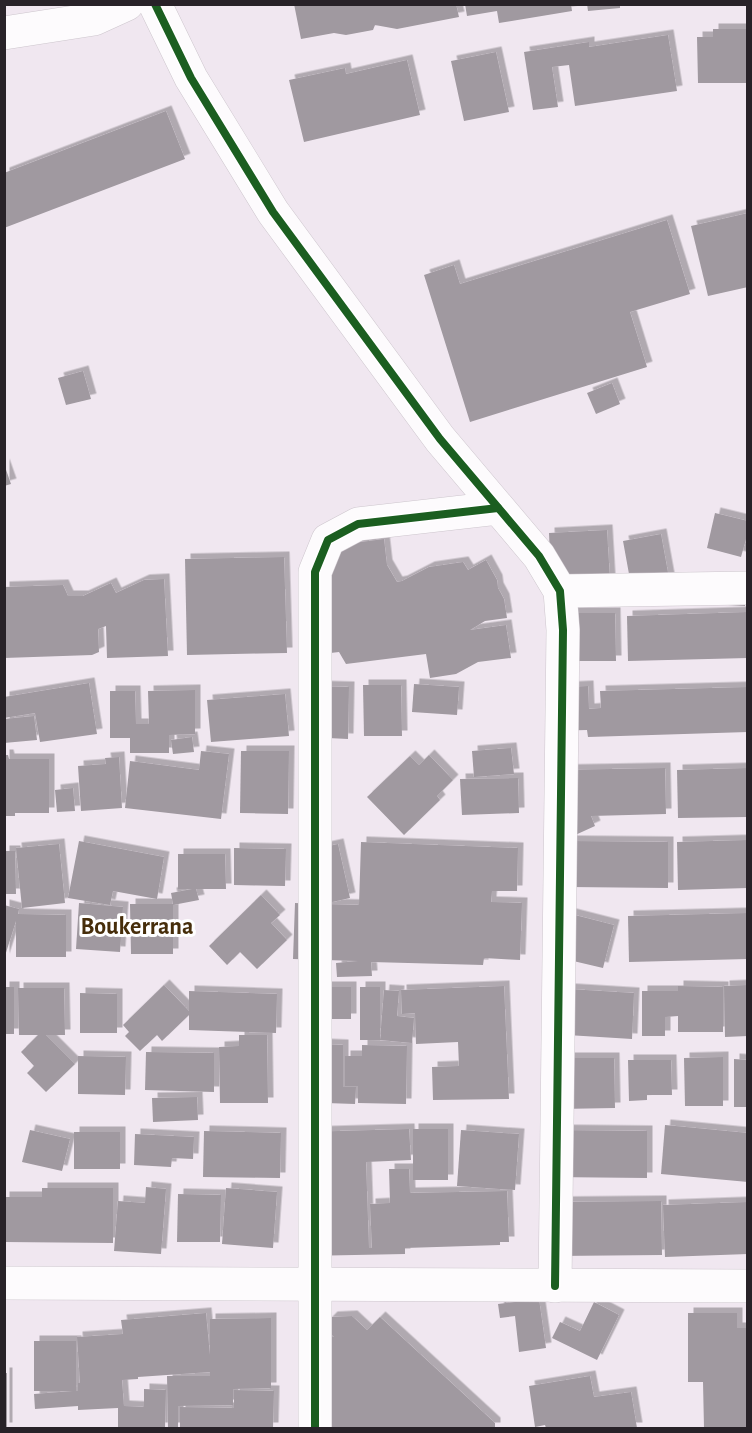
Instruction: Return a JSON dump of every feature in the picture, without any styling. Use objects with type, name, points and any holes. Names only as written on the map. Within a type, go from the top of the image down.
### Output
[{"type":"street","points":[[4,33],[94,19],[127,4]]},
{"type":"street","points":[[155,4],[191,78],[273,212],[440,439],[539,556],[560,591],[563,630],[555,1286]]},
{"type":"street","points":[[315,1428],[315,572],[328,540],[358,524],[498,508]]},
{"type":"street","points":[[560,591],[747,588]]},
{"type":"street","points":[[4,1283],[747,1286]]},
{"type":"building","points":[[294,4],[456,4],[459,17],[397,29],[375,25],[373,30],[346,35],[334,33],[301,39]]},
{"type":"building","points":[[465,4],[571,4],[572,11],[499,23],[497,11],[467,16]]},
{"type":"building","points":[[587,4],[620,4],[620,8],[588,11]]},
{"type":"building","points":[[713,29],[748,29],[748,83],[698,83],[697,37],[713,37]]},
{"type":"building","points":[[668,35],[677,91],[575,106],[569,65],[552,67],[558,107],[533,110],[524,52],[589,42],[589,47]]},
{"type":"building","points":[[496,52],[509,112],[464,121],[451,61]]},
{"type":"building","points":[[407,60],[420,115],[304,142],[289,80],[345,68],[346,74]]},
{"type":"building","points":[[166,111],[185,159],[4,228],[4,173]]},
{"type":"building","points":[[748,213],[748,287],[708,296],[691,226]]},
{"type":"building","points":[[667,220],[690,294],[630,312],[647,367],[470,422],[424,275],[454,265],[460,284]]},
{"type":"building","points":[[83,371],[91,399],[66,405],[58,378]]},
{"type":"building","points":[[612,383],[620,404],[596,414],[587,393]]},
{"type":"building","points":[[4,464],[11,484],[4,486]]},
{"type":"building","points":[[715,513],[748,521],[748,532],[741,557],[707,548]]},
{"type":"building","points":[[607,530],[610,580],[551,583],[549,533]]},
{"type":"building","points":[[661,534],[669,578],[747,585],[745,606],[642,600],[631,585],[623,541]]},
{"type":"building","points":[[384,539],[387,565],[397,582],[429,567],[463,562],[468,570],[486,560],[504,599],[507,618],[485,621],[470,630],[506,625],[511,658],[478,662],[456,674],[430,678],[426,654],[346,664],[339,652],[322,654],[330,546]]},
{"type":"building","points":[[284,557],[287,653],[187,655],[185,559]]},
{"type":"building","points":[[164,579],[168,656],[107,658],[106,626],[98,629],[99,652],[92,655],[4,658],[4,587],[63,585],[68,596],[83,596],[111,583],[116,593],[144,580]]},
{"type":"building","points":[[748,612],[748,658],[628,661],[627,616]]},
{"type":"building","points":[[566,613],[615,613],[616,661],[567,661]]},
{"type":"building","points":[[89,683],[97,734],[40,742],[35,713],[4,718],[4,697]]},
{"type":"building","points":[[414,684],[459,687],[457,715],[412,712]]},
{"type":"building","points":[[363,685],[401,685],[402,736],[364,736]]},
{"type":"building","points":[[311,686],[349,687],[348,739],[328,738]]},
{"type":"building","points":[[588,686],[589,709],[601,708],[600,691],[748,687],[748,732],[588,737],[587,730],[549,731],[547,688]]},
{"type":"building","points":[[195,690],[195,734],[169,735],[169,753],[130,753],[130,738],[110,738],[110,691],[135,691],[136,724],[149,724],[148,691]]},
{"type":"building","points":[[285,694],[289,736],[211,742],[207,700]]},
{"type":"building","points":[[34,716],[37,740],[4,743],[4,719]]},
{"type":"building","points":[[192,737],[194,752],[173,754],[171,740]]},
{"type":"building","points":[[511,748],[514,774],[474,777],[472,751]]},
{"type":"building","points":[[201,751],[229,754],[221,819],[125,808],[130,761],[199,770]]},
{"type":"building","points":[[241,751],[289,751],[288,814],[240,813]]},
{"type":"building","points":[[4,755],[8,755],[9,759],[49,759],[49,813],[15,813],[15,816],[4,816]]},
{"type":"building","points":[[429,755],[453,780],[437,796],[440,800],[404,835],[367,797],[410,756],[419,765]]},
{"type":"building","points":[[119,757],[122,808],[81,811],[78,766],[106,764],[105,758]]},
{"type":"building","points":[[665,768],[666,814],[591,816],[595,826],[573,836],[557,770]]},
{"type":"building","points":[[748,768],[748,817],[678,818],[677,770]]},
{"type":"building","points":[[518,778],[519,813],[462,815],[460,779]]},
{"type":"building","points":[[73,788],[75,811],[57,812],[55,790]]},
{"type":"building","points":[[748,840],[748,888],[678,890],[677,842]]},
{"type":"building","points":[[79,841],[164,857],[157,899],[113,891],[110,905],[68,898]]},
{"type":"building","points":[[570,841],[668,842],[668,888],[570,887]]},
{"type":"building","points":[[361,842],[518,848],[517,891],[492,891],[491,902],[522,903],[520,960],[484,958],[483,965],[371,962],[372,976],[337,977],[336,963],[358,961],[293,959],[295,903],[317,904],[306,851],[338,844],[350,898],[323,904],[359,905]]},
{"type":"building","points":[[59,844],[65,903],[22,908],[16,848]]},
{"type":"building","points":[[234,848],[286,849],[285,886],[234,885]]},
{"type":"building","points":[[4,851],[15,851],[16,894],[4,894]]},
{"type":"building","points":[[178,854],[225,854],[226,889],[196,889],[199,900],[173,905],[173,954],[131,954],[130,904],[173,904],[171,893],[192,889],[178,889]]},
{"type":"building","points":[[261,895],[280,915],[271,923],[287,940],[257,969],[240,952],[227,965],[209,946]]},
{"type":"building","points":[[79,903],[123,907],[120,952],[76,949]]},
{"type":"building","points":[[4,905],[19,909],[18,914],[66,915],[66,957],[16,957],[16,921],[4,959]]},
{"type":"building","points":[[563,912],[614,925],[603,968],[552,956]]},
{"type":"building","points":[[748,913],[748,959],[629,962],[628,916]]},
{"type":"building","points":[[164,985],[189,1011],[189,991],[277,994],[276,1033],[189,1030],[189,1015],[162,1041],[157,1035],[140,1051],[125,1036],[129,1032],[123,1025]]},
{"type":"building","points":[[748,985],[748,1036],[725,1037],[724,986]]},
{"type":"building","points":[[504,986],[509,1099],[433,1100],[432,1067],[459,1066],[458,1042],[416,1044],[415,1013],[402,1014],[401,990]]},
{"type":"building","points":[[678,986],[723,987],[723,1032],[678,1032],[678,1016],[665,1017],[665,1036],[642,1036],[642,991],[678,991]]},
{"type":"building","points":[[4,987],[14,987],[14,1034],[4,1034]]},
{"type":"building","points":[[324,987],[351,987],[351,1019],[324,1019]]},
{"type":"building","points":[[360,987],[380,987],[380,1040],[360,1040]]},
{"type":"building","points":[[18,988],[64,988],[65,1035],[46,1035],[75,1064],[46,1092],[27,1073],[34,1066],[21,1052],[38,1035],[19,1035]]},
{"type":"building","points":[[553,988],[634,993],[632,1039],[551,1034]]},
{"type":"building","points":[[384,990],[399,991],[397,1016],[414,1018],[412,1043],[380,1040]]},
{"type":"building","points":[[80,993],[117,994],[117,1033],[80,1033]]},
{"type":"building","points":[[239,1035],[267,1035],[268,1103],[220,1103],[219,1047],[239,1046]]},
{"type":"building","points":[[319,1044],[343,1045],[343,1087],[356,1087],[355,1104],[326,1103]]},
{"type":"building","points":[[362,1045],[407,1046],[406,1104],[358,1103],[358,1086],[345,1086],[345,1056],[362,1056]]},
{"type":"building","points":[[146,1052],[214,1053],[214,1092],[145,1090]]},
{"type":"building","points":[[78,1056],[126,1057],[125,1095],[78,1094]]},
{"type":"building","points":[[723,1057],[723,1106],[685,1106],[684,1058]]},
{"type":"building","points":[[558,1058],[614,1058],[615,1108],[559,1109]]},
{"type":"building","points":[[734,1059],[748,1060],[748,1107],[734,1107]]},
{"type":"building","points":[[628,1060],[671,1060],[672,1095],[647,1095],[647,1100],[629,1101]]},
{"type":"building","points":[[197,1097],[198,1120],[153,1122],[152,1098]]},
{"type":"building","points":[[665,1125],[748,1133],[748,1182],[661,1174]]},
{"type":"building","points":[[409,1129],[411,1160],[366,1162],[369,1248],[372,1248],[370,1204],[390,1203],[389,1169],[409,1169],[410,1193],[507,1191],[509,1242],[500,1242],[500,1245],[405,1248],[405,1254],[304,1256],[304,1132]]},
{"type":"building","points":[[413,1129],[448,1129],[448,1180],[413,1180]]},
{"type":"building","points":[[30,1130],[70,1139],[62,1171],[22,1162]]},
{"type":"building","points":[[461,1130],[519,1134],[515,1190],[457,1186]]},
{"type":"building","points":[[551,1130],[647,1131],[647,1178],[551,1177]]},
{"type":"building","points":[[204,1131],[281,1133],[280,1178],[203,1177]]},
{"type":"building","points":[[74,1132],[120,1132],[120,1169],[74,1169]]},
{"type":"building","points":[[135,1134],[194,1137],[193,1159],[172,1158],[171,1167],[134,1165]]},
{"type":"building","points":[[146,1187],[166,1189],[161,1254],[114,1251],[118,1201],[145,1203]]},
{"type":"building","points":[[42,1188],[113,1188],[113,1243],[4,1242],[4,1197],[42,1197]]},
{"type":"building","points":[[226,1188],[277,1192],[273,1248],[222,1244]]},
{"type":"building","points":[[178,1194],[221,1195],[220,1242],[177,1242]]},
{"type":"building","points":[[661,1201],[662,1255],[556,1256],[555,1202]]},
{"type":"building","points":[[748,1202],[748,1254],[665,1257],[663,1205]]},
{"type":"building","points":[[539,1299],[546,1348],[519,1352],[515,1316],[500,1318],[498,1304]]},
{"type":"building","points":[[594,1302],[619,1315],[597,1360],[552,1338],[560,1322],[580,1331]]},
{"type":"building","points":[[206,1313],[210,1355],[210,1319],[271,1318],[271,1388],[233,1389],[233,1405],[178,1406],[178,1428],[168,1428],[167,1376],[210,1376],[210,1372],[122,1380],[124,1406],[144,1407],[144,1389],[166,1390],[165,1428],[118,1428],[118,1408],[78,1410],[78,1406],[35,1409],[34,1394],[73,1391],[34,1391],[34,1341],[76,1341],[76,1391],[78,1391],[78,1383],[80,1383],[77,1337],[123,1334],[121,1320]]},
{"type":"building","points":[[688,1313],[737,1313],[737,1328],[748,1328],[748,1428],[704,1428],[703,1382],[688,1382]]},
{"type":"building","points":[[352,1316],[367,1330],[380,1317],[495,1423],[495,1428],[322,1428],[321,1337],[334,1337],[323,1326],[332,1317]]},
{"type":"building","points":[[4,1373],[7,1373],[7,1428],[4,1428]]},
{"type":"building","points":[[590,1376],[594,1397],[631,1392],[637,1428],[546,1428],[545,1425],[535,1427],[529,1386]]},
{"type":"building","points":[[234,1390],[274,1391],[273,1428],[180,1428],[180,1407],[234,1408]]},
{"type":"cycle path","points":[[155,4],[191,78],[273,212],[440,439],[539,556],[560,591],[563,630],[555,1286]]},
{"type":"cycle path","points":[[315,1428],[315,572],[328,540],[358,524],[498,508]]},
{"type":"district","name":"Boukerrana","points":[[137,927]]}]
